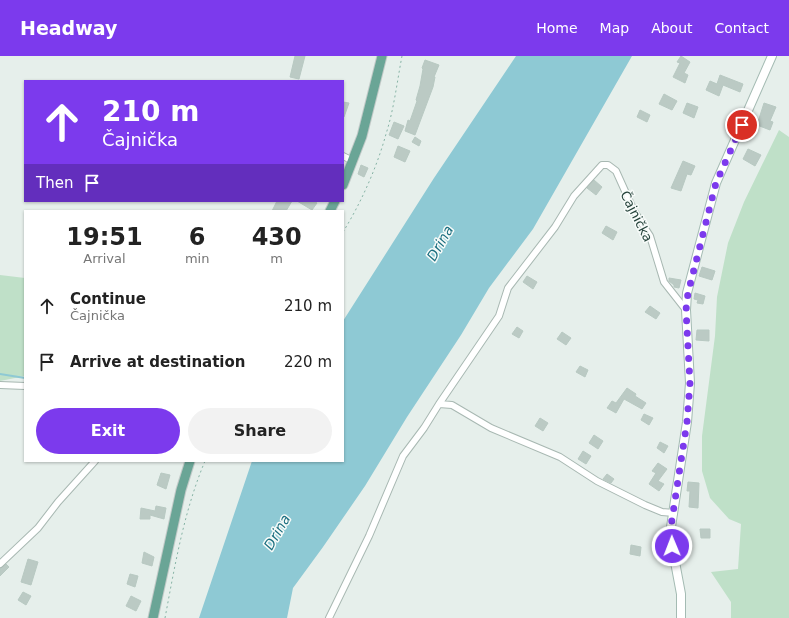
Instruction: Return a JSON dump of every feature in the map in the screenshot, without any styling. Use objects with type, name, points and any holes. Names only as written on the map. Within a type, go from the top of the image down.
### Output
[{"type":"main road","points":[[344,183],[362,136],[382,56]]},
{"type":"main road","points":[[681,618],[681,594],[672,546],[671,526],[687,422],[690,383],[686,310],[688,293],[716,183],[772,56]]},
{"type":"main road","points":[[153,618],[181,490],[190,462]]},
{"type":"street","points":[[344,156],[353,161]]},
{"type":"street","name":"Čajnička","points":[[439,404],[499,316],[508,288],[555,227],[574,196],[602,165],[608,165],[616,171],[634,211],[650,236],[664,282],[686,310]]},
{"type":"street","points":[[0,385],[24,386]]},
{"type":"street","points":[[329,618],[369,536],[403,456],[424,428],[439,404],[452,405],[491,428],[560,457],[597,481],[644,506],[662,512],[674,513]]},
{"type":"street","points":[[0,564],[38,528],[58,502],[94,462]]},
{"type":"path","points":[[344,230],[370,178],[386,135],[402,56]]},
{"type":"path","points":[[165,618],[180,539],[197,480],[205,462]]},
{"type":"green space","points":[[779,130],[789,137],[789,618],[731,618],[731,602],[711,572],[738,569],[741,524],[729,519],[710,498],[702,471],[702,436],[715,336],[717,297],[728,243],[744,202]]},
{"type":"green space","points":[[0,275],[24,278],[24,376],[0,381]]},
{"type":"water","name":"Drina","points":[[516,56],[632,56],[533,229],[489,288],[461,335],[407,417],[365,486],[293,588],[287,618],[199,618],[252,462],[344,462],[344,319],[434,178]]},
{"type":"building","points":[[295,56],[305,56],[299,79],[290,77]]},
{"type":"building","points":[[681,56],[690,62],[684,73],[688,75],[685,83],[673,77],[680,63],[677,62]]},
{"type":"building","points":[[425,60],[439,65],[434,77],[433,87],[415,135],[405,131],[408,120],[410,121],[417,101],[422,68]]},
{"type":"building","points":[[720,75],[743,84],[740,92],[723,85],[719,96],[706,90],[710,81],[717,84]]},
{"type":"building","points":[[664,94],[677,101],[672,110],[659,104]]},
{"type":"building","points":[[344,102],[349,103],[344,117]]},
{"type":"building","points":[[687,103],[698,107],[694,118],[683,113]]},
{"type":"building","points":[[764,103],[776,107],[770,121],[773,122],[770,130],[757,125]]},
{"type":"building","points":[[640,110],[650,115],[647,122],[637,117]]},
{"type":"building","points":[[394,122],[404,126],[398,139],[389,135]]},
{"type":"building","points":[[415,137],[421,141],[419,146],[412,142]]},
{"type":"building","points":[[398,146],[410,151],[405,162],[394,157]]},
{"type":"building","points":[[748,149],[761,155],[755,166],[743,159]]},
{"type":"building","points":[[683,161],[695,166],[691,175],[687,174],[681,191],[671,188]]},
{"type":"building","points":[[361,165],[368,168],[364,177],[358,174]]},
{"type":"building","points":[[594,180],[602,187],[596,195],[587,188]]},
{"type":"building","points":[[276,202],[291,202],[287,210],[272,210]]},
{"type":"building","points":[[299,202],[317,203],[312,210]]},
{"type":"building","points":[[606,226],[617,232],[613,240],[602,233]]},
{"type":"building","points":[[702,267],[715,271],[712,280],[699,276]]},
{"type":"building","points":[[527,276],[537,282],[533,289],[523,282]]},
{"type":"building","points":[[669,278],[681,280],[679,288],[674,287],[674,285],[669,281]]},
{"type":"building","points":[[695,293],[705,296],[703,304],[697,303],[698,300],[694,299]]},
{"type":"building","points":[[650,306],[660,313],[656,319],[645,312]]},
{"type":"building","points":[[517,327],[523,331],[519,338],[512,334]]},
{"type":"building","points":[[697,330],[709,330],[709,341],[696,340]]},
{"type":"building","points":[[562,332],[571,338],[566,345],[557,339]]},
{"type":"building","points":[[580,366],[588,370],[585,377],[576,372]]},
{"type":"building","points":[[627,388],[636,394],[635,396],[646,403],[642,409],[624,399],[616,413],[607,408],[612,401],[616,403]]},
{"type":"building","points":[[644,414],[653,418],[649,425],[641,420]]},
{"type":"building","points":[[540,418],[548,423],[543,431],[535,426]]},
{"type":"building","points":[[594,435],[603,441],[598,449],[589,443]]},
{"type":"building","points":[[660,442],[668,446],[664,453],[657,448]]},
{"type":"building","points":[[583,451],[591,456],[586,464],[578,459]]},
{"type":"building","points":[[658,463],[667,469],[658,481],[664,484],[659,491],[649,484],[656,473],[652,471]]},
{"type":"building","points":[[161,473],[170,475],[166,489],[157,485]]},
{"type":"building","points":[[607,474],[614,479],[611,483],[603,479]]},
{"type":"building","points":[[688,482],[699,483],[698,508],[689,507],[690,491],[687,491]]},
{"type":"building","points":[[156,506],[166,508],[164,519],[150,515],[150,519],[140,519],[141,508],[155,511]]},
{"type":"building","points":[[700,529],[710,529],[710,538],[701,538]]},
{"type":"building","points":[[631,545],[641,547],[640,556],[630,554]]},
{"type":"building","points":[[144,552],[154,557],[152,566],[142,563]]},
{"type":"building","points":[[28,559],[38,562],[31,585],[21,582]]},
{"type":"building","points":[[6,564],[9,567],[0,576],[0,568]]},
{"type":"building","points":[[130,574],[138,576],[135,587],[127,584]]},
{"type":"building","points":[[23,592],[31,596],[26,605],[18,600]]},
{"type":"building","points":[[131,596],[141,601],[136,611],[126,606]]},
{"type":"waterway","points":[[0,374],[24,378]]},
{"type":"route","points":[[672,546],[671,526],[687,422],[690,383],[686,310],[688,293],[716,183],[742,125]]}]
